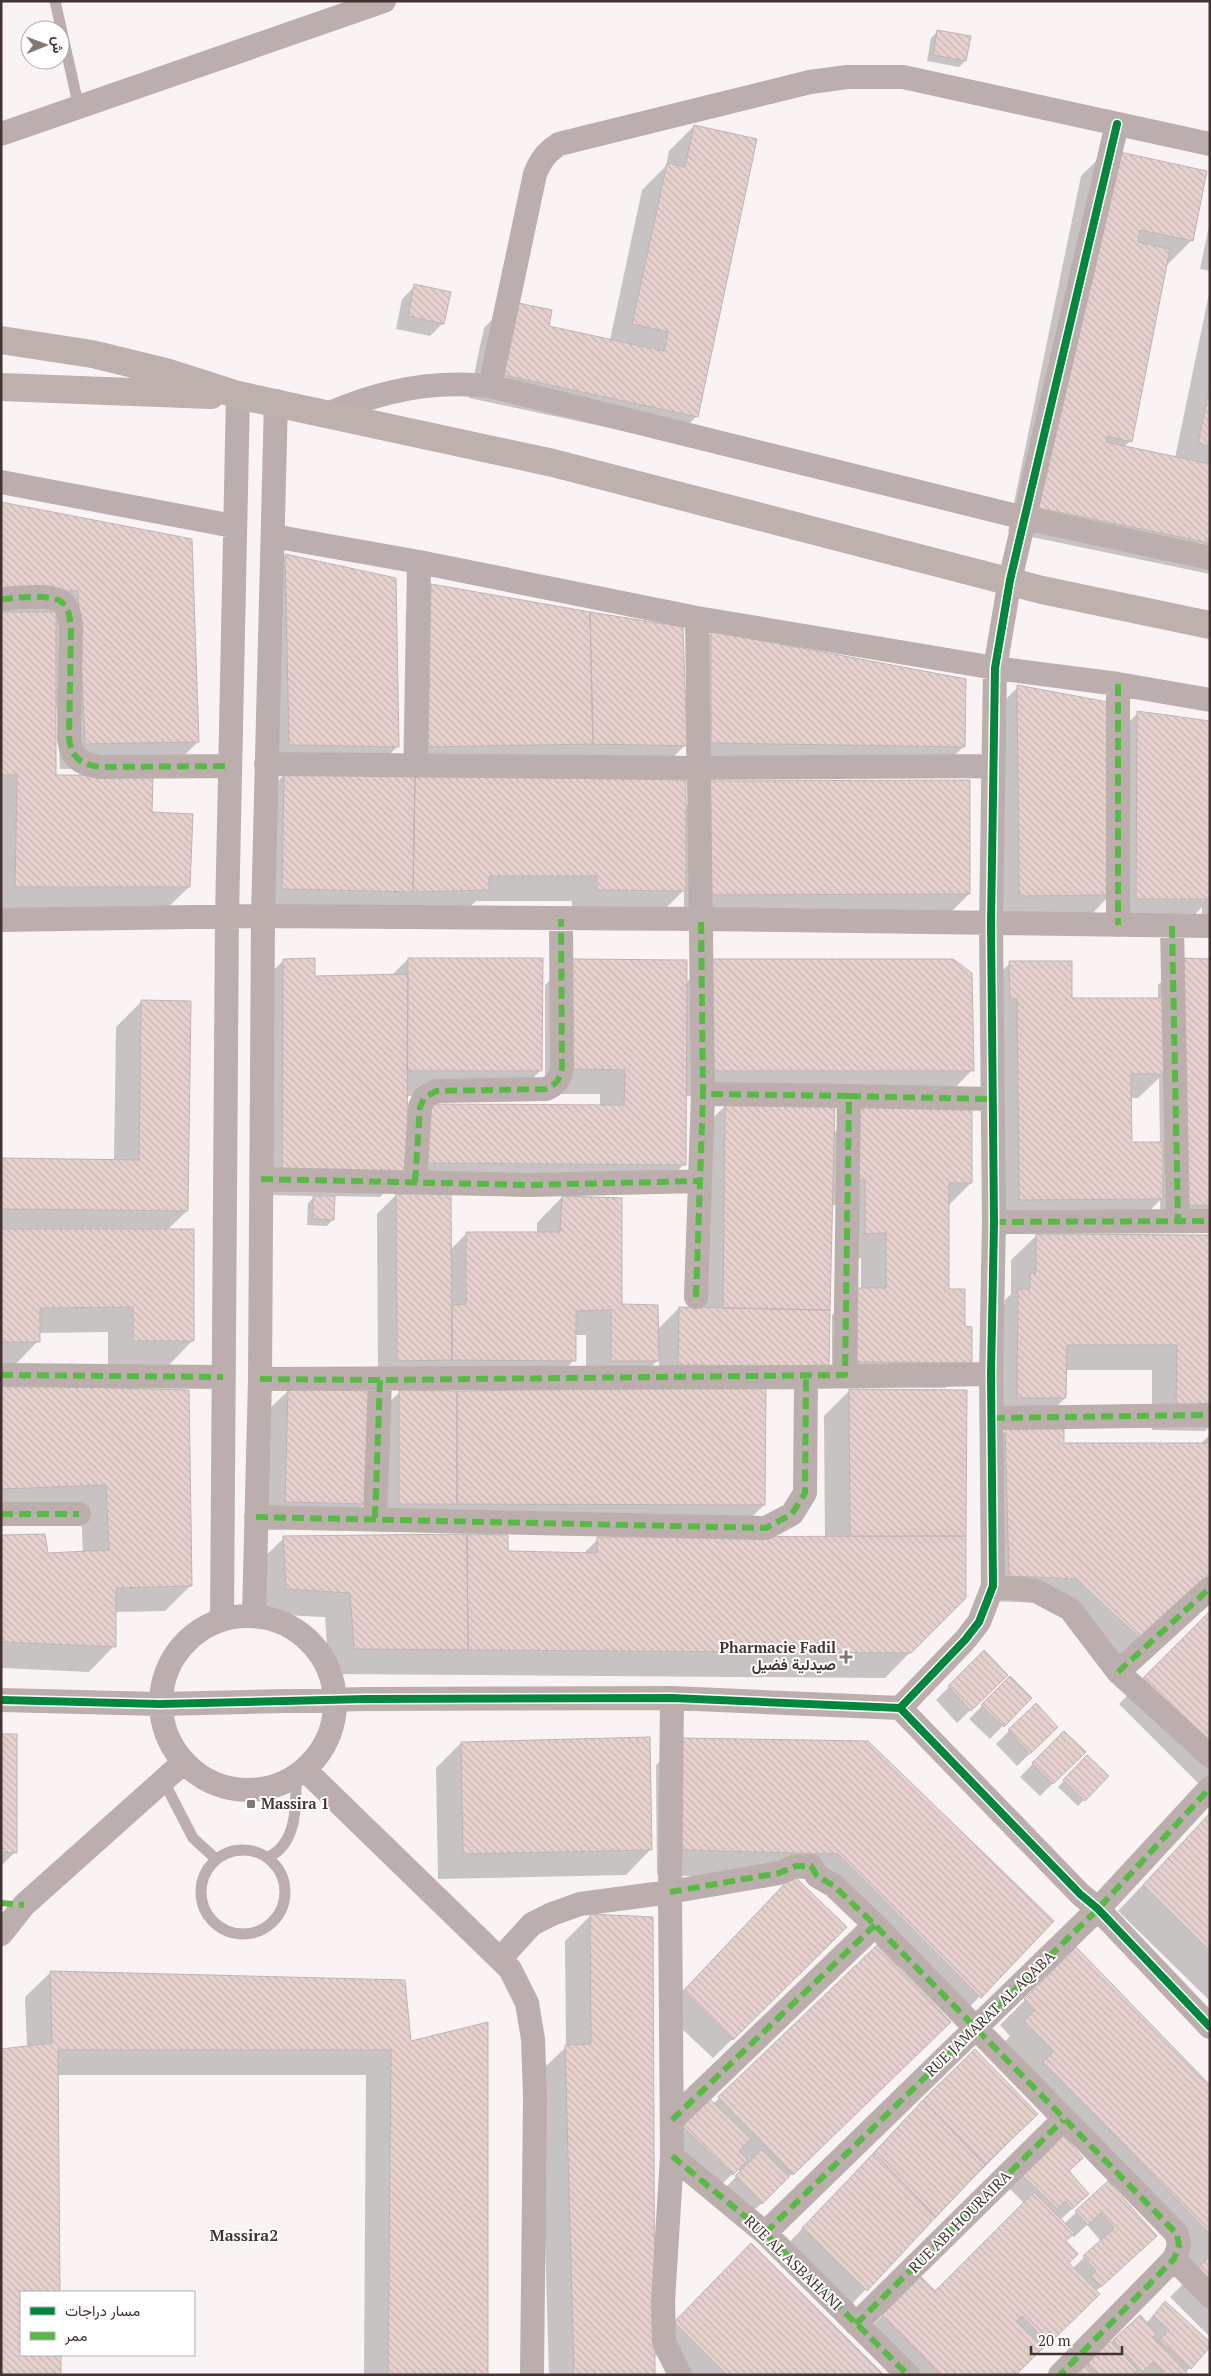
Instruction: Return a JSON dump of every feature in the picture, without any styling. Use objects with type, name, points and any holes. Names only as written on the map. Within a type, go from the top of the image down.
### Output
[{"type":"main road","points":[[1,340],[101,357],[166,372],[238,394],[553,463],[1010,580],[1042,590],[1210,626]]},
{"type":"main road","points":[[1,387],[174,395],[238,394]]},
{"type":"street","points":[[1,134],[384,1]]},
{"type":"street","points":[[490,386],[536,174],[540,161],[548,151],[559,144],[810,82],[874,75],[902,77],[1210,144]]},
{"type":"street","points":[[900,1708],[965,1640],[979,1622],[993,1586],[991,1374],[994,1222],[991,924],[995,668],[1010,580],[1117,124]]},
{"type":"street","points":[[330,413],[357,401],[414,386],[443,384],[490,386],[1025,518],[1210,558]]},
{"type":"street","points":[[222,1619],[227,918],[238,394]]},
{"type":"street","points":[[254,1615],[260,1379],[263,916],[276,401]]},
{"type":"street","points":[[1,482],[234,526]]},
{"type":"street","points":[[273,536],[419,562],[697,618],[995,668],[1118,684],[1210,700]]},
{"type":"street","points":[[416,766],[419,562]]},
{"type":"street","points":[[1,599],[52,597],[62,602],[69,612],[71,628],[69,740],[71,750],[77,761],[86,765],[100,767],[229,766]]},
{"type":"street","points":[[696,1297],[703,1094],[697,618]]},
{"type":"street","points":[[1118,684],[1118,925]]},
{"type":"street","points":[[266,764],[698,768],[993,766]]},
{"type":"street","points":[[1,920],[263,916],[701,919],[1210,926]]},
{"type":"street","points":[[415,1182],[420,1107],[427,1096],[436,1091],[546,1089],[558,1082],[562,1067],[561,919]]},
{"type":"street","points":[[1172,926],[1178,1221]]},
{"type":"street","points":[[703,1094],[992,1099]]},
{"type":"street","points":[[845,1375],[849,1096]]},
{"type":"street","points":[[261,1179],[528,1185],[700,1180]]},
{"type":"street","points":[[994,1222],[1210,1221]]},
{"type":"street","points":[[260,1379],[380,1380],[991,1374]]},
{"type":"street","points":[[1,1375],[223,1377]]},
{"type":"street","points":[[256,1517],[375,1518],[738,1529],[766,1528],[792,1514],[805,1493],[806,1377]]},
{"type":"street","points":[[375,1518],[380,1380]]},
{"type":"street","points":[[992,1418],[1210,1415]]},
{"type":"street","points":[[1,1514],[79,1514]]},
{"type":"street","points":[[993,1586],[1036,1591],[1070,1609],[1118,1672],[1210,1756]]},
{"type":"street","points":[[1118,1672],[1210,1588]]},
{"type":"street","points":[[254,1615],[276,1620],[296,1630],[313,1644],[326,1663],[333,1681],[336,1700],[333,1726],[323,1749],[300,1773],[282,1784],[256,1790],[230,1789],[204,1779],[184,1762],[165,1730],[160,1704],[163,1682],[175,1656],[184,1643],[201,1629],[222,1619],[254,1615]]},
{"type":"street","points":[[672,1698],[670,1892],[672,2156],[663,2302],[664,2342],[680,2375]]},
{"type":"street","points":[[1,1700],[160,1704],[336,1700],[672,1698],[900,1708],[1080,1894],[1098,1909],[1210,2027]]},
{"type":"street","points":[[1,1934],[13,1904],[164,1782],[184,1762]]},
{"type":"street","points":[[300,1773],[500,1959],[510,1969],[524,1996],[534,2039],[532,2375]]},
{"type":"street","name":"RUE JAMARAT AL AQABA","points":[[765,2233],[1098,1909],[1210,1788]]},
{"type":"street","points":[[500,1959],[532,1924],[552,1914],[580,1904],[670,1892],[779,1873],[796,1866],[811,1866],[818,1876],[834,1886],[875,1925],[1063,2120],[1177,2234],[1179,2246],[1174,2259],[1060,2375]]},
{"type":"street","points":[[672,2120],[875,1925]]},
{"type":"street","name":"RUE ABI HOURAIRA","points":[[856,2324],[1063,2120]]},
{"type":"street","name":"RUE AL ASBAHANI","points":[[672,2156],[765,2233],[908,2375]]},
{"type":"street","points":[[1174,2259],[1210,2296]]},
{"type":"lane","points":[[55,1],[79,108]]},
{"type":"lane","points":[[268,1857],[274,1854],[291,1828],[296,1813],[300,1773]]},
{"type":"lane","points":[[164,1782],[193,1838],[216,1859]]},
{"type":"lane","points":[[250,1850],[268,1857],[278,1867],[284,1880],[286,1894],[283,1908],[276,1920],[265,1929],[252,1934],[238,1935],[224,1931],[213,1923],[205,1911],[201,1898],[202,1883],[207,1870],[216,1859],[232,1851],[250,1850]]},
{"type":"building","points":[[937,30],[971,36],[966,61],[933,55]]},
{"type":"building","points":[[694,125],[757,139],[698,417],[494,373],[509,301],[552,310],[549,326],[664,351],[668,332],[632,324],[667,163],[685,167]]},
{"type":"building","points":[[1106,149],[1207,171],[1193,241],[1140,230],[1138,242],[1170,249],[1132,442],[1107,436],[1106,442],[1210,464],[1210,543],[1033,507]]},
{"type":"building","points":[[414,284],[451,292],[444,324],[408,316]]},
{"type":"building","points":[[1210,385],[1210,446],[1198,443]]},
{"type":"building","points":[[1,502],[192,539],[199,742],[85,744],[78,591],[1,590]]},
{"type":"building","points":[[285,554],[396,578],[399,747],[289,745]]},
{"type":"building","points":[[431,584],[590,612],[593,744],[428,747]]},
{"type":"building","points":[[1,612],[56,612],[56,775],[153,775],[152,812],[193,814],[190,887],[15,887],[17,775],[1,775]]},
{"type":"building","points":[[590,612],[683,627],[687,746],[593,744]]},
{"type":"building","points":[[711,631],[966,679],[965,747],[711,743]]},
{"type":"building","points":[[1017,685],[1108,702],[1113,895],[1019,896]]},
{"type":"building","points":[[1137,711],[1210,721],[1210,899],[1136,899]]},
{"type":"building","points":[[284,773],[415,776],[413,892],[282,889]]},
{"type":"building","points":[[415,776],[686,780],[686,891],[597,890],[597,876],[489,876],[489,890],[413,892]]},
{"type":"building","points":[[970,780],[970,894],[709,895],[709,781]]},
{"type":"building","points":[[315,958],[315,976],[408,974],[407,1172],[282,1170],[283,959]]},
{"type":"building","points":[[408,958],[543,958],[542,1071],[407,1071]]},
{"type":"building","points":[[1182,958],[1210,959],[1210,1206],[1186,1205]]},
{"type":"building","points":[[570,959],[687,960],[686,1165],[428,1163],[429,1104],[624,1105],[625,1070],[569,1069]]},
{"type":"building","points":[[709,959],[953,959],[972,973],[974,1071],[709,1071]]},
{"type":"building","points":[[1009,961],[1072,961],[1072,998],[1164,998],[1165,1074],[1131,1074],[1132,1142],[1163,1142],[1163,1199],[1019,1200],[1017,999],[1010,999]]},
{"type":"building","points":[[141,1000],[191,1001],[188,1211],[1,1209],[1,1158],[139,1160]]},
{"type":"building","points":[[835,1102],[830,1310],[723,1308],[725,1104]]},
{"type":"building","points":[[858,1107],[972,1107],[972,1183],[949,1183],[949,1289],[965,1289],[965,1326],[972,1327],[972,1363],[857,1362],[857,1288],[886,1288],[886,1233],[865,1234],[865,1180],[858,1180]]},
{"type":"building","points":[[451,1193],[452,1360],[397,1361],[396,1194]]},
{"type":"building","points":[[313,1196],[335,1196],[334,1220],[313,1219]]},
{"type":"building","points":[[562,1196],[622,1198],[622,1304],[658,1305],[659,1361],[611,1361],[611,1310],[576,1311],[576,1361],[452,1360],[452,1305],[466,1304],[466,1232],[560,1232]]},
{"type":"building","points":[[1,1229],[194,1229],[194,1341],[133,1341],[133,1307],[40,1308],[40,1342],[1,1342]]},
{"type":"building","points":[[1036,1234],[1210,1235],[1210,1406],[1176,1405],[1177,1345],[1067,1345],[1066,1398],[1017,1398],[1018,1289],[1030,1289],[1030,1273],[1036,1273]]},
{"type":"building","points":[[679,1307],[830,1310],[829,1367],[678,1365]]},
{"type":"building","points":[[1,1385],[189,1390],[192,1586],[116,1588],[116,1647],[1,1642],[1,1535],[45,1534],[48,1553],[109,1550],[106,1485],[1,1489]]},
{"type":"building","points":[[766,1387],[765,1505],[457,1504],[457,1391]]},
{"type":"building","points":[[288,1389],[369,1391],[366,1504],[285,1502]]},
{"type":"building","points":[[849,1389],[967,1390],[966,1536],[850,1536]]},
{"type":"building","points":[[399,1390],[457,1391],[457,1504],[399,1504]]},
{"type":"building","points":[[1005,1429],[1064,1429],[1064,1443],[1210,1443],[1210,1573],[1142,1640],[1076,1579],[1009,1576]]},
{"type":"building","points":[[467,1534],[508,1535],[508,1551],[597,1553],[597,1537],[966,1536],[966,1598],[911,1653],[468,1650]]},
{"type":"building","points":[[467,1534],[468,1650],[354,1649],[350,1593],[286,1589],[283,1536]]},
{"type":"building","points":[[1210,1611],[1210,1745],[1143,1678]]},
{"type":"building","points":[[984,1650],[1008,1675],[971,1711],[948,1686]]},
{"type":"building","points":[[1010,1676],[1032,1698],[1004,1727],[981,1705]]},
{"type":"building","points":[[1036,1703],[1058,1727],[1030,1754],[1008,1730]]},
{"type":"building","points":[[1064,1731],[1086,1752],[1053,1784],[1032,1763]]},
{"type":"building","points":[[1,1734],[17,1734],[17,1853],[1,1852]]},
{"type":"building","points":[[650,1737],[652,1850],[463,1854],[461,1742]]},
{"type":"building","points":[[681,1738],[868,1741],[1054,1921],[981,1998],[838,1854],[682,1850]]},
{"type":"building","points":[[1087,1755],[1109,1776],[1085,1801],[1063,1780]]},
{"type":"building","points":[[1210,1813],[1210,1951],[1143,1885]]},
{"type":"building","points":[[793,1875],[847,1927],[733,2040],[683,1991]]},
{"type":"building","points":[[590,1914],[653,1917],[655,2375],[574,2375],[565,2045],[591,2044]]},
{"type":"building","points":[[877,1945],[951,2022],[793,2175],[718,2097]]},
{"type":"building","points":[[1076,1947],[1210,2085],[1210,2234],[1043,2062],[1053,2052],[1024,2021],[1035,2010],[1024,1999]]},
{"type":"building","points":[[50,1971],[405,1980],[411,2041],[488,2022],[488,2375],[388,2375],[391,2050],[58,2050],[60,2291],[20,2291],[20,2356],[61,2356],[61,2375],[1,2375],[1,2049],[52,2043]]},
{"type":"building","points":[[975,2049],[1038,2114],[985,2165],[923,2100]]},
{"type":"building","points":[[709,2098],[751,2139],[739,2151],[748,2160],[733,2175],[682,2126]]},
{"type":"building","points":[[923,2100],[985,2165],[936,2217],[874,2153]]},
{"type":"building","points":[[1063,2134],[1083,2158],[1069,2171],[1089,2194],[1072,2209],[1065,2201],[1057,2209],[1019,2172]]},
{"type":"building","points":[[762,2149],[789,2177],[762,2204],[735,2176]]},
{"type":"building","points":[[874,2153],[936,2217],[867,2291],[802,2228]]},
{"type":"building","points":[[1108,2181],[1157,2236],[1101,2287],[1090,2276],[1096,2271],[1083,2256],[1114,2228],[1101,2213],[1088,2225],[1075,2211]]},
{"type":"building","points":[[1034,2192],[1075,2233],[1066,2241],[1078,2254],[1069,2263],[1100,2294],[1049,2344],[1022,2316],[1017,2321],[1043,2348],[1016,2375],[941,2375],[882,2315],[920,2276],[935,2291]]},
{"type":"building","points":[[751,2243],[884,2375],[727,2375],[674,2322]]},
{"type":"building","points":[[1210,2256],[1210,2286],[1195,2271]]},
{"type":"building","points":[[1165,2301],[1210,2342],[1210,2347],[1191,2369],[1159,2340],[1169,2330],[1153,2316]]},
{"type":"building","points":[[1140,2315],[1157,2333],[1153,2337],[1189,2375],[1159,2375],[1163,2372],[1153,2362],[1143,2372],[1113,2340]]},
{"type":"building","points":[[1108,2339],[1138,2370],[1133,2375],[1099,2375],[1085,2360]]},
{"type":"building","points":[[1084,2363],[1095,2375],[1072,2375]]},
{"type":"marked path","points":[[1,599],[51,598],[63,603],[67,609],[71,628],[69,739],[72,751],[78,759],[100,767],[229,766]]},
{"type":"marked path","points":[[1118,684],[1118,925]]},
{"type":"marked path","points":[[415,1182],[420,1107],[424,1098],[436,1091],[546,1089],[559,1078],[562,1067],[561,919]]},
{"type":"marked path","points":[[260,1379],[380,1380],[845,1375],[849,1096],[703,1094],[701,919]]},
{"type":"marked path","points":[[1172,926],[1178,1221]]},
{"type":"marked path","points":[[696,1297],[703,1094]]},
{"type":"marked path","points":[[849,1096],[992,1099]]},
{"type":"marked path","points":[[261,1179],[528,1185],[700,1181]]},
{"type":"marked path","points":[[994,1222],[1210,1221]]},
{"type":"marked path","points":[[1,1375],[223,1377]]},
{"type":"marked path","points":[[256,1517],[766,1528],[792,1514],[805,1493],[806,1377]]},
{"type":"marked path","points":[[375,1518],[380,1380]]},
{"type":"marked path","points":[[993,1418],[1210,1415]]},
{"type":"marked path","points":[[1,1514],[79,1514]]},
{"type":"marked path","points":[[1118,1672],[1210,1588]]},
{"type":"marked path","points":[[765,2233],[1098,1909],[1210,1788]]},
{"type":"marked path","points":[[670,1892],[779,1873],[796,1866],[811,1866],[817,1876],[834,1886],[875,1925],[1177,2234],[1179,2246],[1174,2259],[1060,2375]]},
{"type":"marked path","points":[[1,1903],[24,1905]]},
{"type":"marked path","points":[[672,2120],[875,1925]]},
{"type":"marked path","points":[[856,2324],[1063,2120]]},
{"type":"marked path","points":[[672,2156],[765,2233],[908,2375]]},
{"type":"cycle path","points":[[900,1708],[965,1640],[979,1622],[993,1586],[991,1374],[994,1222],[991,924],[995,668],[1010,580],[1117,124]]},
{"type":"cycle path","points":[[1,1700],[160,1704],[366,1699],[672,1698],[900,1708],[1080,1894],[1098,1909],[1210,2027]]},
{"type":"place","name":"Pharmacie Fadil صيدلية فضيل","points":[[846,1657]]},
{"type":"place","name":"Massira 1","points":[[251,1804]]},
{"type":"district","name":"Massira2","points":[[244,2235]]}]
